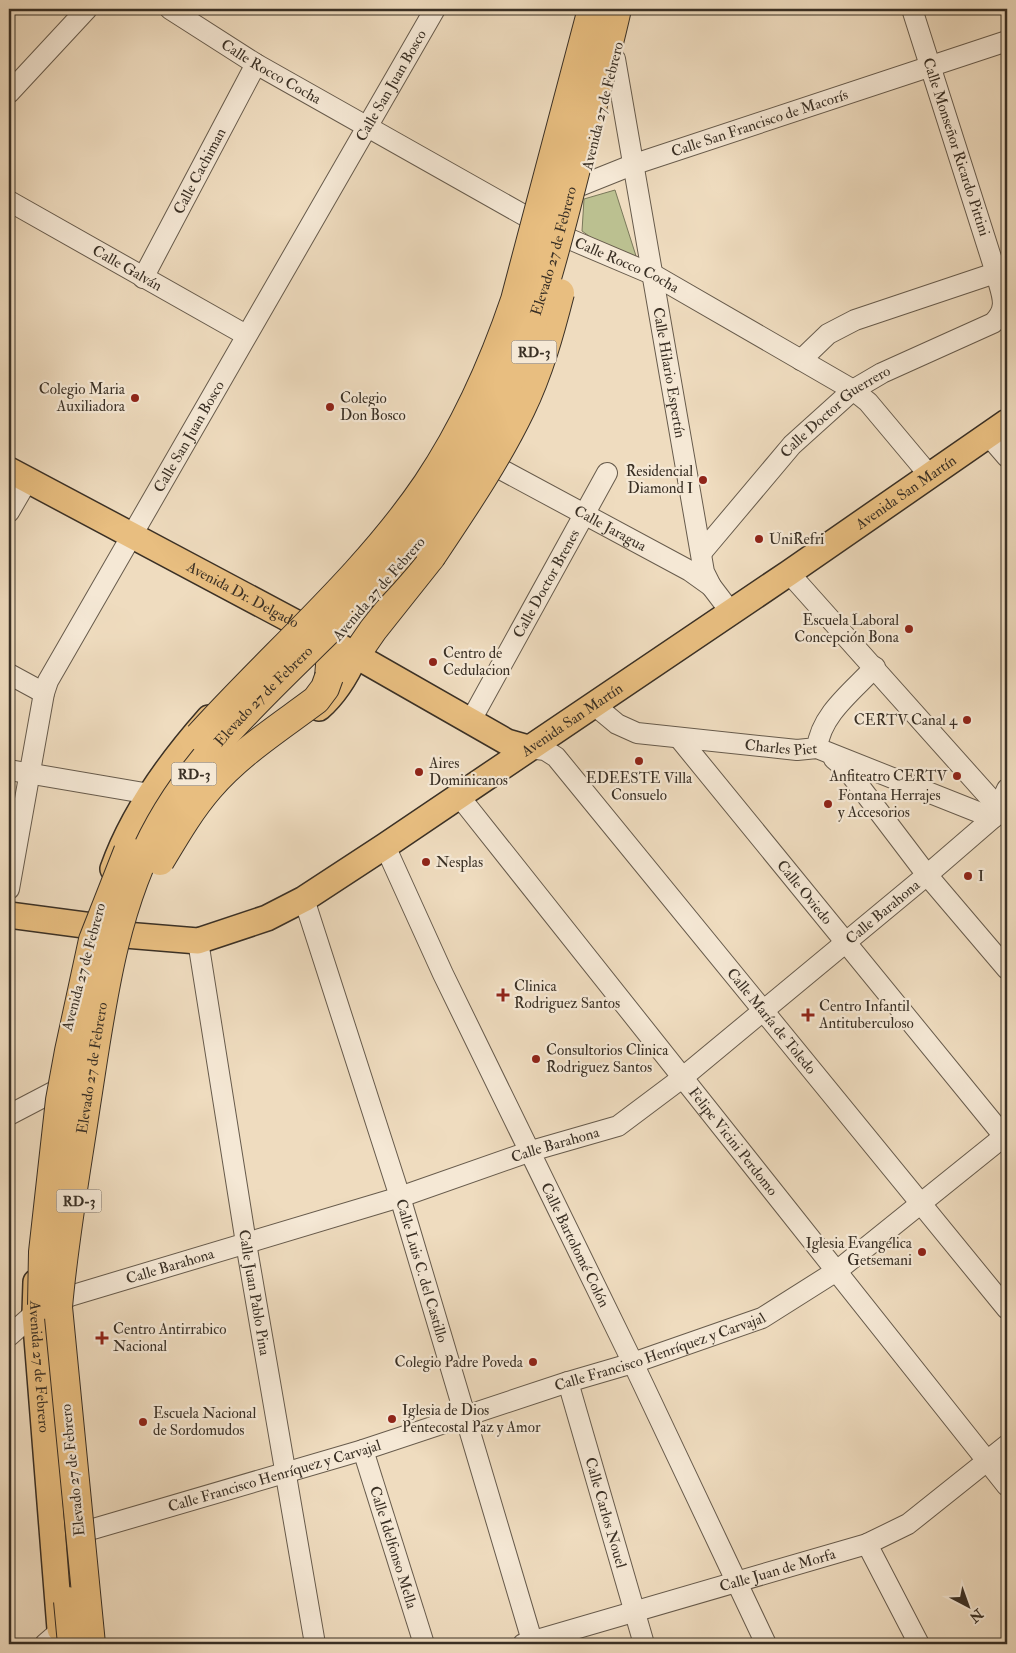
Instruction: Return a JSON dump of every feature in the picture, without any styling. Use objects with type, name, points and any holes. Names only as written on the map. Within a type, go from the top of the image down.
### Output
[{"type":"highway","name":"Elevado 27 de Febrero","points":[[91,1644],[58,1307],[63,1257],[103,997],[111,929],[156,831],[185,786],[214,748],[246,713],[346,616],[406,548],[443,497],[495,409],[516,367],[534,317],[566,207],[606,12]]},
{"type":"highway","name":"Elevado 27 de Febrero","points":[[59,1641],[42,1286],[60,1100],[93,940],[121,866],[144,816],[182,759],[234,697],[369,558],[427,483],[462,426],[501,342],[606,12]]},
{"type":"highway","points":[[111,929],[135,907],[173,838],[210,787],[237,760],[316,700],[325,688],[344,649],[372,630],[431,557],[470,499],[521,410],[550,330],[568,261],[566,207]]},
{"type":"main road","name":"Avenida 27 de Febrero","points":[[59,1641],[35,1313],[53,1092],[111,929],[144,886],[175,819],[240,735],[344,649],[379,594],[423,541],[479,458],[526,374],[547,313],[615,59],[606,12]]},
{"type":"main road","name":"Avenida 27 de Febrero","points":[[104,1644],[93,1529],[74,1372],[70,1296],[72,1256],[111,929],[116,860],[150,794],[182,748],[295,622],[348,569],[399,510],[440,444],[480,367],[507,304],[526,208],[606,12]]},
{"type":"main road","name":"Avenida San Martín","points":[[9,915],[198,941],[260,922],[304,899],[385,846],[730,611],[789,573],[998,429]]},
{"type":"main road","name":"Avenida Dr. Delgado","points":[[18,476],[295,622],[507,742],[528,748]]},
{"type":"main road","points":[[175,819],[254,754],[305,720],[329,699],[344,680],[344,649]]},
{"type":"street","points":[[9,93],[87,9]]},
{"type":"street","name":"Calle Rocco Cocha","points":[[170,9],[256,64],[366,125],[526,208],[567,238],[654,275],[853,390],[868,402],[930,476]]},
{"type":"street","name":"Calle San Juan Bosco","points":[[9,889],[44,693],[131,536],[366,125],[435,9]]},
{"type":"street","name":"Calle Monseñor Ricardo Pittini","points":[[912,9],[1002,271],[1004,305],[1001,315]]},
{"type":"street","points":[[606,12],[615,59]]},
{"type":"street","name":"Calle San Francisco de Macorís","points":[[526,208],[632,165],[1007,41]]},
{"type":"street","name":"Calle Hilario Espertín","points":[[615,59],[632,165],[654,275],[704,572],[711,586]]},
{"type":"street","name":"Calle Cachiman","points":[[143,278],[256,64]]},
{"type":"street","name":"Calle Galván","points":[[9,201],[246,335]]},
{"type":"street","points":[[801,360],[828,334],[855,320],[1002,271]]},
{"type":"street","name":"Calle Doctor Guerrero","points":[[702,552],[792,445],[853,390],[882,372],[992,323],[1001,315]]},
{"type":"street","points":[[998,429],[1007,458]]},
{"type":"street","name":"Calle Jaragua","points":[[479,458],[584,516],[690,571],[711,586],[730,611]]},
{"type":"street","name":"Calle Doctor Brenes","points":[[470,722],[607,473]]},
{"type":"street","points":[[9,512],[18,476]]},
{"type":"street","points":[[789,573],[875,667],[999,814]]},
{"type":"street","points":[[875,667],[826,720],[819,736],[818,748],[848,771],[927,875],[1007,969]]},
{"type":"street","points":[[9,674],[44,693]]},
{"type":"street","name":"Charles Piet","points":[[593,704],[617,724],[637,733],[797,750],[818,748],[999,814]]},
{"type":"street","name":"Calle Oviedo","points":[[679,738],[1006,1137]]},
{"type":"street","name":"Calle María de Toledo","points":[[528,748],[545,750],[556,757],[1007,1310]]},
{"type":"street","points":[[9,770],[150,794]]},
{"type":"street","name":"Calle Barahona","points":[[9,1336],[35,1313],[70,1296],[400,1197],[531,1151],[618,1126],[682,1078],[764,1011],[999,814],[1007,789]]},
{"type":"street","name":"Felipe Vicini Perdomo","points":[[459,796],[682,1078],[838,1270],[1007,1486]]},
{"type":"street","name":"Calle Bartolomé Colón","points":[[385,846],[444,974],[634,1363],[735,1582],[766,1644]]},
{"type":"street","name":"Calle Luis C. del Castillo","points":[[304,899],[400,1197],[466,1416],[530,1644]]},
{"type":"street","name":"Calle Juan Pablo Pina","points":[[198,941],[246,1243],[315,1644]]},
{"type":"street","points":[[9,1116],[53,1092]]},
{"type":"street","name":"Calle Francisco Henríquez y Carvajal","points":[[93,1529],[363,1450],[568,1382],[634,1363],[762,1318],[838,1270],[1006,1137]]},
{"type":"street","name":"Calle Carlos Nouel","points":[[568,1382],[644,1644]]},
{"type":"street","name":"Calle Juan de Morfa","points":[[530,1644],[867,1544],[908,1524],[1007,1445]]},
{"type":"street","name":"Calle Idelfonso Mella","points":[[363,1450],[424,1644]]},
{"type":"street","points":[[867,1544],[919,1644]]},
{"type":"green space","points":[[615,190],[636,256],[627,263],[582,231],[584,199]]},
{"type":"place","name":"Colegio Maria Auxiliadora","points":[[135,398]]},
{"type":"place","name":"Colegio Don Bosco","points":[[330,407]]},
{"type":"place","name":"Residencial Diamond I","points":[[703,480]]},
{"type":"place","name":"UniRefri","points":[[759,539]]},
{"type":"place","name":"Escuela Laboral Concepción Bona","points":[[909,629]]},
{"type":"place","name":"Centro de Cedulacion","points":[[433,662]]},
{"type":"place","name":"CERTV Canal 4","points":[[967,720]]},
{"type":"place","name":"EDEESTE Villa Consuelo","points":[[639,761]]},
{"type":"place","name":"Aires Dominicanos","points":[[419,772]]},
{"type":"place","name":"Anfiteatro CERTV","points":[[957,776]]},
{"type":"place","name":"Fontana Herrajes y Accesorios","points":[[828,804]]},
{"type":"place","name":"Nesplas","points":[[426,862]]},
{"type":"place","name":"I","points":[[968,876]]},
{"type":"place","name":"Clinica Rodriguez Santos","points":[[503,995]]},
{"type":"place","name":"Centro Infantil Antituberculoso","points":[[808,1015]]},
{"type":"place","name":"Consultorios Clinica Rodriguez Santos","points":[[536,1059]]},
{"type":"place","name":"Iglesia Evangélica Getsemani","points":[[922,1252]]},
{"type":"place","name":"Centro Antirrabico Nacional","points":[[102,1338]]},
{"type":"place","name":"Colegio Padre Poveda","points":[[533,1362]]},
{"type":"place","name":"Iglesia de Dios Pentecostal Paz y Amor","points":[[392,1419]]},
{"type":"place","name":"Escuela Nacional de Sordomudos","points":[[143,1422]]}]
